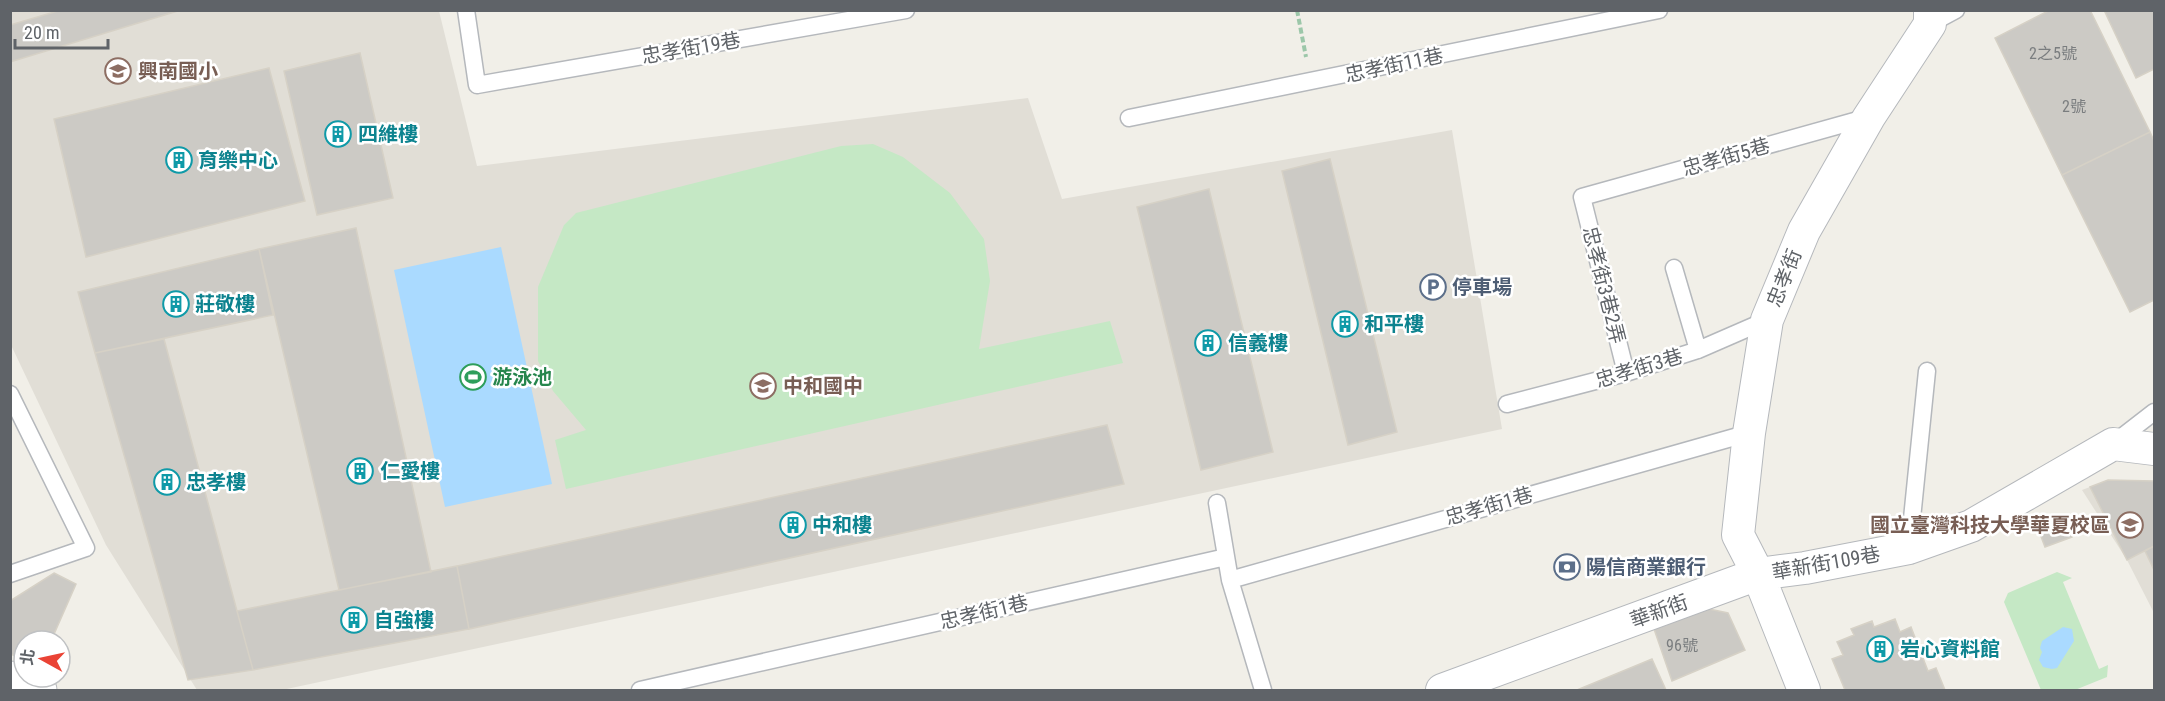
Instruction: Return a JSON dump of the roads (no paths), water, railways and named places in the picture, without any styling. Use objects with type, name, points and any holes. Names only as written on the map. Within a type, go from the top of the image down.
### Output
[{"type":"street","name":"忠孝街","points":[[1758,574],[1738,535],[1749,433],[1767,320],[1804,231],[1869,117],[1939,15]]},
{"type":"street","name":"華新街109巷","points":[[1758,574],[1805,568],[1909,548],[1971,526],[2113,444]]},
{"type":"street","points":[[2113,444],[2154,448]]},
{"type":"street","points":[[1758,574],[1804,690]]},
{"type":"street","name":"華新街","points":[[1442,690],[1758,574]]},
{"type":"street","points":[[10,678],[40,690]]},
{"type":"lane","name":"忠孝街19巷","points":[[466,10],[477,85],[906,10]]},
{"type":"lane","name":"忠孝街11巷","points":[[1129,118],[1659,10]]},
{"type":"lane","name":"忠孝街5巷","points":[[1582,197],[1869,117]]},
{"type":"lane","name":"忠孝街3巷2弄","points":[[1582,197],[1626,373]]},
{"type":"lane","points":[[1674,268],[1698,350]]},
{"type":"lane","name":"忠孝街3巷","points":[[1507,404],[1626,373],[1698,350],[1767,320]]},
{"type":"lane","points":[[1909,548],[1927,371]]},
{"type":"lane","points":[[10,394],[86,548],[10,574]]},
{"type":"lane","points":[[2113,444],[2154,412]]},
{"type":"lane","name":"忠孝街1巷","points":[[1230,580],[1749,433]]},
{"type":"lane","points":[[1217,503],[1230,580],[1263,690]]},
{"type":"lane","name":"忠孝街1巷","points":[[640,690],[1226,557]]},
{"type":"water","name":"游泳池","points":[[501,247],[552,484],[445,507],[394,270]]},
{"type":"water","points":[[2063,627],[2072,629],[2074,641],[2057,668],[2043,667],[2039,660],[2042,641]]},
{"type":"place","name":"興南國小","points":[[118,71]]},
{"type":"place","name":"四維樓","points":[[338,134]]},
{"type":"place","name":"育樂中心","points":[[179,160]]},
{"type":"place","name":"停車場","points":[[1433,287]]},
{"type":"place","name":"莊敬樓","points":[[176,304]]},
{"type":"place","name":"和平樓","points":[[1345,324]]},
{"type":"place","name":"信義樓","points":[[1208,343]]},
{"type":"place","name":"游泳池","points":[[473,377]]},
{"type":"place","name":"中和國中","points":[[763,386]]},
{"type":"place","name":"仁愛樓","points":[[360,471]]},
{"type":"place","name":"忠孝樓","points":[[167,482]]},
{"type":"place","name":"中和樓","points":[[793,525]]},
{"type":"place","name":"國立臺灣科技大學華夏校區","points":[[2130,525]]},
{"type":"place","name":"陽信商業銀行","points":[[1567,567]]},
{"type":"place","name":"自強樓","points":[[354,620]]},
{"type":"place","name":"岩心資料館","points":[[1880,649]]}]
